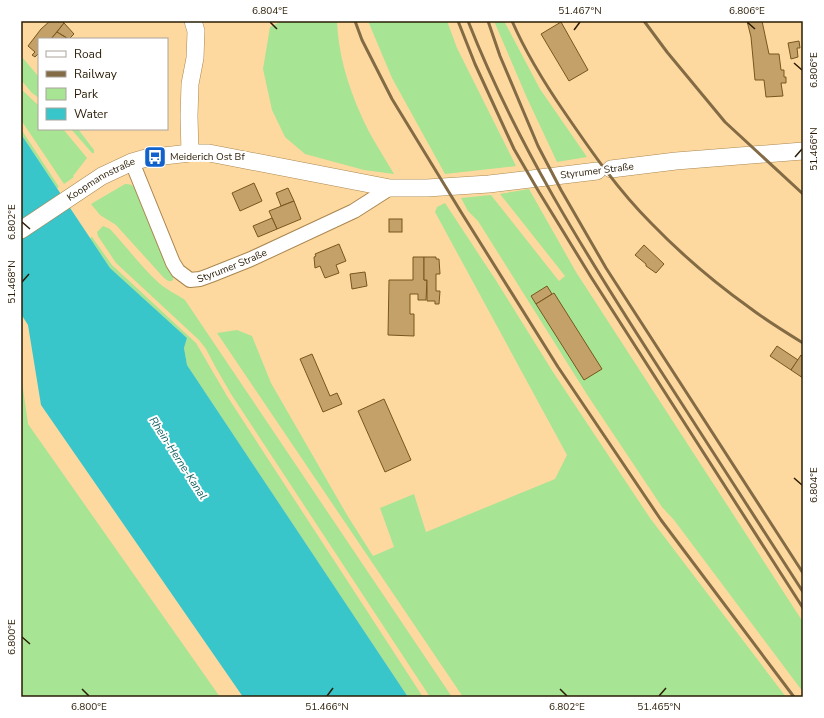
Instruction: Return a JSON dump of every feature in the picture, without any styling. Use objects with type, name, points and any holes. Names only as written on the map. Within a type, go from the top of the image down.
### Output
[{"type":"street","points":[[190,153],[190,84],[195,58],[196,38],[194,21]]},
{"type":"street","name":"Styrumer Straße","points":[[209,153],[390,188],[427,188],[489,184],[676,161],[803,151]]},
{"type":"street","name":"Koopmannstraße","points":[[21,230],[102,176],[132,162],[146,158],[190,153],[209,153]]},
{"type":"street","name":"Styrumer Straße","points":[[132,162],[173,264],[178,271],[190,280],[205,277],[251,259],[354,211],[390,188]]},
{"type":"green space","points":[[282,21],[337,21],[339,45],[344,69],[352,93],[368,130],[394,174],[364,170],[305,154],[285,137],[272,110],[263,69],[270,27]]},
{"type":"green space","points":[[368,21],[447,21],[457,48],[516,166],[445,174],[392,78]]},
{"type":"green space","points":[[494,21],[504,21],[540,89],[587,157],[557,162],[527,98]]},
{"type":"green space","points":[[21,56],[38,76],[38,97],[32,93],[21,80]]},
{"type":"green space","points":[[21,89],[38,105],[38,130],[64,130],[87,158],[73,176],[74,177],[64,184],[21,120]]},
{"type":"green space","points":[[21,129],[59,187],[57,188],[21,134]]},
{"type":"green space","points":[[72,130],[79,130],[94,150],[94,153],[92,153]]},
{"type":"green space","points":[[125,184],[134,186],[139,193],[173,274],[172,281],[168,281],[164,278],[116,225],[100,215],[91,204]]},
{"type":"green space","points":[[529,189],[576,272],[803,622],[803,692],[674,520],[662,507],[588,396],[478,221],[468,211],[461,198],[491,195],[559,281],[565,276],[500,194]]},
{"type":"green space","points":[[445,203],[497,282],[553,372],[650,518],[786,697],[463,697],[217,333],[237,330],[252,336],[271,383],[347,515],[373,556],[394,547],[380,508],[414,494],[426,532],[555,479],[567,455],[435,212],[437,207]]},
{"type":"green space","points":[[103,226],[110,229],[159,283],[185,300],[452,697],[430,697],[231,394],[206,349],[199,340],[116,263],[98,236],[97,232]]},
{"type":"green space","points":[[92,237],[112,265],[196,343],[227,396],[423,697],[408,697],[187,365],[184,348],[187,338],[110,268],[90,238]]},
{"type":"green space","points":[[21,375],[28,424],[220,697],[21,697]]},
{"type":"water","name":"Rhein-Herne-Kanal","points":[[21,134],[110,268],[187,338],[184,348],[187,365],[408,697],[243,697],[41,405],[28,325],[21,314]]},
{"type":"building","points":[[50,21],[62,21],[64,23],[52,38],[38,38],[38,54],[35,57],[32,55],[35,52],[28,46],[41,29]]},
{"type":"building","points":[[747,21],[762,21],[769,54],[779,54],[781,70],[784,70],[784,77],[786,77],[786,83],[781,83],[783,96],[766,97],[764,80],[755,80],[751,37]]},
{"type":"building","points":[[561,22],[588,70],[569,81],[541,34]]},
{"type":"building","points":[[64,23],[74,34],[70,38],[67,38],[57,32]]},
{"type":"building","points":[[57,32],[66,38],[52,38]]},
{"type":"building","points":[[799,41],[800,48],[797,48],[798,57],[791,59],[788,43]]},
{"type":"building","points":[[254,183],[262,201],[240,211],[232,193]]},
{"type":"building","points":[[288,188],[294,201],[281,206],[276,193]]},
{"type":"building","points":[[294,201],[301,219],[277,229],[269,211]]},
{"type":"building","points":[[272,218],[277,229],[258,237],[253,226]]},
{"type":"building","points":[[389,219],[402,219],[402,232],[389,232]]},
{"type":"building","points":[[339,244],[346,261],[336,265],[339,273],[325,278],[320,266],[315,268],[315,254]]},
{"type":"building","points":[[644,245],[664,264],[656,273],[635,255]]},
{"type":"building","points":[[413,257],[424,257],[424,280],[427,280],[426,300],[418,300],[418,294],[410,294],[410,314],[414,314],[414,336],[388,335],[389,280],[413,280]]},
{"type":"building","points":[[424,257],[436,257],[436,259],[439,259],[440,274],[436,274],[436,291],[440,291],[439,304],[435,304],[435,301],[427,301],[427,280],[424,280]]},
{"type":"building","points":[[365,272],[367,286],[352,289],[350,274]]},
{"type":"building","points":[[547,286],[552,294],[536,304],[531,296]]},
{"type":"building","points":[[554,293],[602,369],[584,380],[536,304]]},
{"type":"building","points":[[777,346],[798,360],[791,370],[770,356]]},
{"type":"building","points":[[312,354],[330,396],[337,393],[342,404],[323,412],[300,359]]},
{"type":"building","points":[[801,355],[803,357],[803,378],[791,370]]},
{"type":"building","points":[[384,399],[411,460],[385,472],[358,411]]},
{"type":"railway","points":[[355,21],[362,40],[392,99],[558,367],[661,520],[794,697]]},
{"type":"railway","points":[[458,21],[475,64],[514,149],[539,192],[591,277],[803,608]]},
{"type":"railway","points":[[468,21],[508,110],[553,196],[603,280],[803,592]]},
{"type":"railway","points":[[488,21],[500,56],[538,146],[561,190],[606,268],[803,573]]},
{"type":"railway","points":[[512,21],[543,80],[605,170],[627,197],[662,235],[711,278],[763,317],[803,343]]},
{"type":"railway","points":[[644,21],[667,52],[725,122],[803,194]]},
{"type":"place","name":"Meiderich Ost Bf","points":[[155,157]]}]
